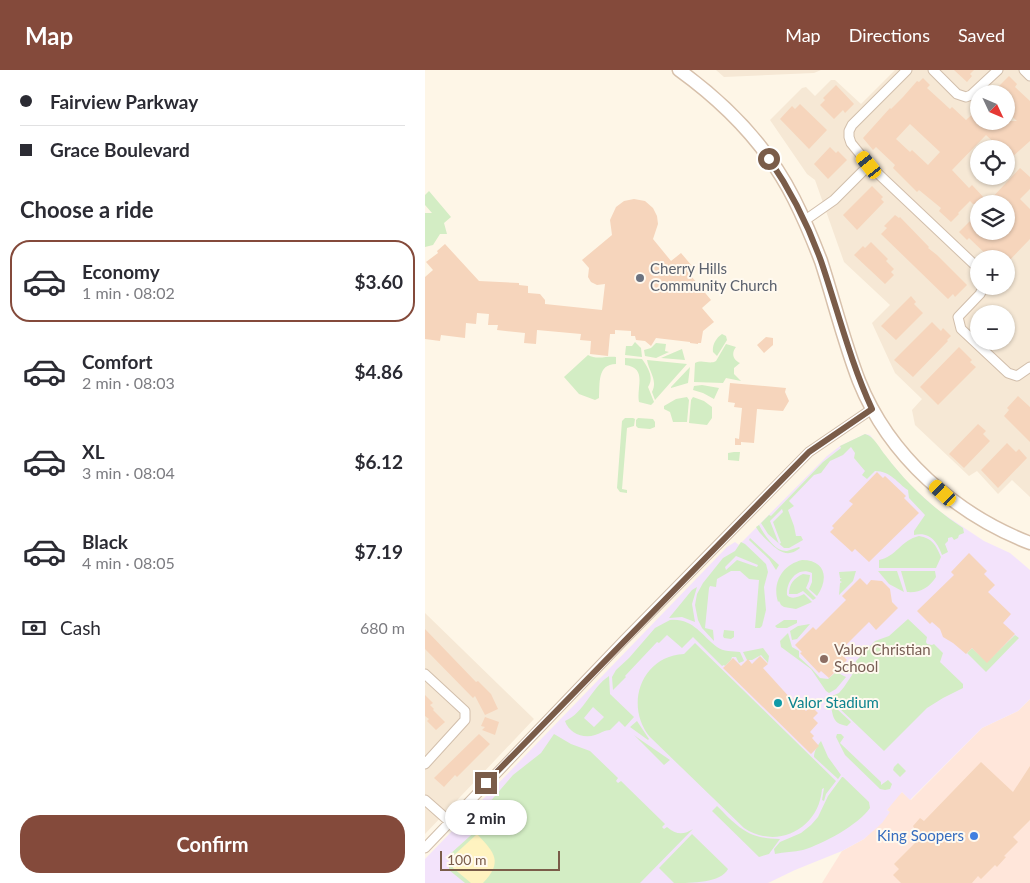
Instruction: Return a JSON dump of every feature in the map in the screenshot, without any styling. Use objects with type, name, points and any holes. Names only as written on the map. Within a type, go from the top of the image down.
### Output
[{"type":"main road","points":[[679,70],[713,97],[752,136],[783,180],[804,221],[820,260],[859,381],[872,409],[888,434],[905,455],[943,493],[994,526],[1030,543]]},
{"type":"street","points":[[907,70],[852,125],[849,137],[851,143],[869,165],[970,261]]},
{"type":"street","points":[[933,70],[957,94],[965,98],[971,95],[998,70]]},
{"type":"street","points":[[1024,70],[1030,76]]},
{"type":"street","points":[[804,221],[834,200],[869,165]]},
{"type":"street","points":[[979,295],[958,317],[958,324],[961,329],[1013,376],[1023,373],[1030,367]]},
{"type":"street","points":[[425,848],[554,712],[809,452],[872,409]]},
{"type":"street","points":[[425,674],[465,711],[465,720],[425,764]]},
{"type":"street","points":[[425,800],[449,822]]},
{"type":"shaded area","points":[[716,70],[821,70],[814,73],[724,77]]},
{"type":"shaded area","points":[[895,70],[1030,70],[1030,497],[1012,480],[998,494],[977,471],[969,476],[915,425],[912,410],[922,399],[895,373],[872,323],[890,305],[844,262],[815,180],[807,174],[770,120],[802,88],[806,87],[815,96],[831,80],[835,80],[861,104]]},
{"type":"shaded area","name":"Valor Christian School","points":[[865,434],[870,435],[909,484],[939,511],[984,541],[1010,553],[1030,570],[1030,699],[1018,711],[982,728],[910,800],[902,792],[887,810],[890,812],[882,823],[864,839],[842,851],[768,883],[425,883],[425,859],[727,547],[735,542],[739,545],[827,456],[840,446]]},
{"type":"shaded area","points":[[425,613],[534,719],[425,834]]},
{"type":"shaded area","points":[[1030,699],[1030,883],[822,883],[842,851],[864,839],[889,811],[887,810],[896,797],[902,792],[911,800],[982,728],[1018,711]]},
{"type":"green space","points":[[429,191],[451,217],[444,223],[447,234],[440,234],[433,245],[425,247],[425,213],[432,213],[425,205],[425,195]]},
{"type":"green space","points":[[722,334],[726,336],[727,340],[717,356],[713,352],[713,347],[716,340]]},
{"type":"green space","points":[[635,342],[641,348],[642,357],[625,355],[626,346],[632,346]]},
{"type":"green space","points":[[656,343],[666,344],[665,351],[669,352],[656,358],[645,356],[644,350],[651,348]]},
{"type":"green space","points":[[726,344],[736,347],[733,356],[740,363],[734,368],[734,374],[741,381],[726,378],[723,383],[694,382],[695,363],[716,361]]},
{"type":"green space","points":[[682,349],[685,360],[661,358]]},
{"type":"green space","points":[[588,355],[598,358],[616,357],[616,364],[605,367],[603,371],[600,381],[599,398],[595,400],[579,394],[564,377]]},
{"type":"green space","points":[[625,358],[642,359],[647,366],[651,377],[648,387],[654,402],[651,405],[639,402],[639,374],[632,367],[625,365]]},
{"type":"green space","points":[[647,360],[687,364],[655,400],[652,392],[654,380]]},
{"type":"green space","points":[[690,367],[688,383],[671,388],[671,387]]},
{"type":"green space","points":[[702,385],[719,388],[714,399],[693,390],[694,386]]},
{"type":"green space","points":[[687,397],[689,400],[687,422],[673,422],[670,412],[664,409],[664,406],[676,399]]},
{"type":"green space","points":[[693,397],[704,401],[712,407],[712,418],[707,425],[689,423],[691,400]]},
{"type":"green space","points":[[625,418],[635,419],[634,426],[627,428],[622,489],[627,490],[627,493],[620,492],[617,488],[622,421]]},
{"type":"green space","points":[[638,418],[653,419],[655,427],[650,429],[638,428],[636,420]]},
{"type":"green space","points":[[865,434],[871,437],[912,486],[931,504],[963,528],[964,533],[954,540],[952,537],[948,538],[945,544],[948,552],[942,555],[936,542],[929,536],[914,535],[914,531],[925,515],[909,498],[908,490],[885,473],[875,471],[867,479],[862,475],[865,471],[854,458],[855,453],[851,447],[843,455],[830,461],[821,473],[814,475],[789,501],[794,506],[788,510],[796,536],[801,536],[803,540],[789,548],[784,548],[779,544],[781,543],[773,522],[783,512],[782,509],[770,521],[779,543],[768,534],[761,523],[769,515],[771,516],[823,462],[841,448],[840,446]]},
{"type":"green space","points":[[740,452],[739,461],[728,460],[728,453]]},
{"type":"green space","points":[[759,525],[770,542],[778,549],[787,551],[800,548],[791,553],[780,551],[773,546],[760,533],[756,527]]},
{"type":"green space","points":[[919,536],[930,540],[937,549],[941,557],[936,568],[879,568],[879,560],[890,556],[908,541]]},
{"type":"green space","points":[[750,538],[779,565],[776,570],[769,559],[749,540]]},
{"type":"green space","points":[[741,542],[766,564],[768,572],[764,587],[766,610],[762,626],[755,628],[759,580],[749,579],[740,571],[731,571],[717,579],[716,587],[710,586],[709,588],[705,628],[713,630],[714,641],[702,628],[698,620],[695,605],[697,594],[703,583],[723,558],[735,551]],"holes":[[[736,556],[758,565],[757,567],[737,560],[726,570],[725,567]]]},
{"type":"green space","points":[[802,560],[816,563],[820,567],[824,577],[821,590],[817,596],[809,589],[812,582],[812,573],[807,571],[798,573],[791,580],[787,595],[793,598],[804,594],[812,602],[796,609],[784,607],[778,602],[776,595],[780,576],[789,566]]},
{"type":"green space","points":[[856,571],[853,581],[839,595],[840,583],[842,582],[840,579],[842,579],[839,572]]},
{"type":"green space","points":[[878,571],[897,571],[904,592],[889,584]]},
{"type":"green space","points":[[901,571],[935,571],[936,577],[924,589],[916,592],[907,592]]},
{"type":"green space","points":[[803,574],[810,575],[806,588],[816,598],[813,600],[803,591],[797,594],[789,594],[793,582]]},
{"type":"green space","points":[[697,587],[692,604],[695,622],[682,617],[669,618],[692,590]]},
{"type":"green space","points":[[908,619],[927,637],[927,644],[934,644],[943,653],[940,662],[963,684],[963,688],[927,708],[884,751],[837,706],[832,696],[839,693],[844,687],[852,675],[856,661],[875,641],[889,636]]},
{"type":"green space","points":[[670,620],[691,624],[719,649],[740,652],[744,661],[739,663],[736,657],[732,657],[725,666],[722,666],[693,637],[682,648],[667,635],[659,643],[657,642],[613,690],[612,677],[616,670],[655,628]]},
{"type":"green space","points":[[784,620],[797,620],[797,623],[787,628],[777,628],[775,626]]},
{"type":"green space","points":[[810,624],[797,639],[792,640],[790,631],[798,626]]},
{"type":"green space","points":[[724,630],[734,631],[734,637],[731,639],[724,638]]},
{"type":"green space","points":[[788,633],[792,647],[799,651],[799,657],[812,669],[820,678],[828,679],[836,672],[846,677],[836,689],[829,693],[826,691],[811,669],[781,647],[780,641]]},
{"type":"green space","points":[[1015,635],[1019,638],[986,672],[967,653],[972,648],[987,662]]},
{"type":"green space","points":[[695,643],[836,781],[826,794],[824,801],[822,800],[824,788],[822,789],[819,803],[813,815],[805,825],[794,832],[770,837],[744,828],[650,737],[642,725],[638,711],[638,698],[641,685],[647,673],[657,663],[669,657],[684,654]]},
{"type":"green space","points":[[763,648],[769,656],[768,663],[761,655],[752,660],[747,660],[743,652]]},
{"type":"green space","points":[[609,676],[610,694],[634,717],[625,727],[619,721],[610,730],[595,735],[586,736],[573,732],[565,721],[583,706]],"holes":[[[593,707],[604,717],[594,727],[584,718]]]},
{"type":"green space","points":[[831,698],[835,707],[851,722],[847,726],[835,720],[829,699]]},
{"type":"green space","points":[[637,721],[649,739],[648,740],[630,727]]},
{"type":"green space","points":[[554,734],[571,744],[590,751],[618,778],[616,781],[618,783],[621,781],[665,824],[662,827],[664,829],[667,827],[674,832],[680,833],[693,829],[640,883],[465,883],[449,870],[449,855],[499,810],[488,804],[513,775],[541,753]]},
{"type":"green space","points":[[837,734],[841,734],[844,737],[840,743],[881,782],[881,785],[888,780],[892,784],[890,789],[880,789],[845,755],[836,737]]},
{"type":"green space","points":[[634,735],[638,738],[670,760],[664,765]]},
{"type":"green space","points":[[821,741],[828,757],[841,775],[838,779],[814,757],[815,750]]},
{"type":"green space","points":[[898,763],[906,771],[900,777],[893,770]]},
{"type":"green space","points":[[842,777],[869,802],[870,808],[849,827],[820,843],[803,850],[775,854],[774,849],[780,842],[801,833],[818,817],[828,796]]},
{"type":"green space","points":[[717,806],[744,830],[760,837],[780,839],[769,854],[759,857],[712,811]]},
{"type":"green space","points":[[692,834],[728,869],[724,874],[713,880],[674,883],[659,868]]},
{"type":"sand","points":[[477,834],[492,852],[495,863],[489,876],[483,883],[471,883],[453,868],[453,856]]},
{"type":"building","points":[[954,70],[974,70],[967,82]]},
{"type":"building","points":[[1009,76],[1017,84],[1015,87],[1015,85],[1000,85]]},
{"type":"building","points":[[923,78],[930,85],[927,88],[950,109],[952,107],[966,120],[970,116],[970,130],[1015,130],[1015,121],[1017,121],[1015,119],[1015,87],[1030,101],[1030,141],[1015,154],[1015,140],[991,140],[986,135],[981,140],[970,140],[970,151],[952,170],[969,188],[972,185],[981,195],[970,195],[970,201],[951,222],[939,211],[941,208],[919,190],[917,192],[893,168],[895,165],[876,147],[873,150],[863,138],[917,81],[919,82]],"holes":[[[910,124],[940,152],[928,165],[912,150],[910,152],[896,139]]]},
{"type":"building","points":[[836,85],[854,104],[845,113],[843,110],[834,119],[820,105],[825,100],[823,98]]},
{"type":"building","points":[[800,104],[827,130],[809,149],[780,119],[792,106],[795,109]]},
{"type":"building","points":[[830,147],[836,153],[838,151],[847,160],[828,179],[814,164]]},
{"type":"building","points":[[1020,168],[1030,177],[1030,189],[1020,199],[1030,209],[1030,239],[1015,255],[1015,250],[982,250],[971,240],[1015,240],[1015,195],[995,195],[1004,185],[1015,185],[1015,173]]},
{"type":"building","points":[[872,186],[883,197],[881,199],[884,202],[857,230],[843,215]]},
{"type":"building","name":"Cherry Hills Community Church","points":[[634,199],[645,201],[653,208],[658,224],[653,239],[671,261],[681,253],[692,266],[687,271],[711,300],[702,308],[714,322],[703,331],[701,343],[656,338],[651,346],[645,341],[636,340],[635,336],[631,336],[631,331],[615,330],[615,334],[610,334],[608,356],[590,354],[591,341],[580,340],[581,334],[537,330],[536,344],[524,343],[525,333],[497,330],[498,325],[488,325],[489,314],[477,313],[476,324],[466,323],[465,338],[441,335],[440,341],[425,339],[425,277],[433,270],[426,262],[438,253],[437,251],[445,244],[479,281],[519,283],[519,285],[528,286],[528,293],[540,294],[545,300],[545,304],[602,310],[605,284],[597,285],[591,282],[588,277],[589,268],[582,260],[612,235],[610,220],[616,207],[624,201]]},
{"type":"building","points":[[895,215],[900,217],[928,248],[967,285],[955,297],[953,294],[948,299],[881,234],[887,228],[884,226]]},
{"type":"building","points":[[970,221],[970,239],[967,240],[959,232]]},
{"type":"building","points":[[871,242],[888,259],[886,261],[894,269],[891,272],[894,275],[885,284],[854,255],[863,246],[865,248]]},
{"type":"building","points":[[911,296],[916,302],[914,304],[923,313],[896,340],[881,326]]},
{"type":"building","points":[[932,322],[941,331],[943,328],[951,336],[913,377],[894,360]]},
{"type":"building","points":[[766,337],[773,338],[773,345],[764,353],[757,345]]},
{"type":"building","points":[[959,347],[976,367],[938,405],[920,387]]},
{"type":"building","points":[[730,383],[786,388],[785,392],[789,401],[783,411],[757,409],[754,443],[741,442],[741,445],[735,445],[735,438],[739,439],[742,408],[734,407],[735,403],[728,402]]},
{"type":"building","points":[[1018,396],[1030,407],[1030,442],[1004,416],[1009,410],[1007,408]]},
{"type":"building","points":[[978,424],[986,431],[983,434],[990,441],[964,468],[949,454]]},
{"type":"building","points":[[1007,443],[1016,452],[1019,449],[1027,458],[998,488],[981,470]]},
{"type":"building","points":[[877,472],[883,478],[885,476],[906,496],[904,498],[919,513],[869,562],[855,549],[852,552],[830,532],[834,528],[832,526],[853,504],[849,501]]},
{"type":"building","points":[[969,553],[987,571],[984,574],[995,585],[988,592],[1011,614],[1003,623],[1015,634],[987,663],[972,648],[966,654],[943,637],[940,629],[932,622],[930,624],[917,611],[954,575],[951,572]]},
{"type":"building","points":[[860,578],[867,585],[871,580],[882,581],[890,589],[892,602],[898,608],[876,630],[869,622],[839,652],[847,660],[829,678],[821,671],[819,673],[795,645],[813,627],[816,630],[846,600],[842,596]]},
{"type":"building","points":[[425,629],[476,682],[478,681],[491,694],[498,709],[485,715],[475,696],[473,698],[425,649]]},
{"type":"building","name":"Valor Stadium","points":[[760,656],[768,664],[763,668],[792,700],[793,698],[806,711],[811,706],[818,713],[813,718],[818,723],[810,732],[814,736],[812,738],[819,746],[811,754],[723,668],[733,658],[741,666],[748,659],[752,664]]},
{"type":"building","points":[[425,695],[433,703],[430,705],[433,710],[445,722],[436,730],[427,721],[429,719],[425,716]]},
{"type":"building","points":[[485,717],[499,722],[495,735],[482,730],[485,727],[481,726]]},
{"type":"building","points":[[479,734],[490,744],[457,777],[455,775],[444,787],[434,778]]},
{"type":"building","points":[[981,762],[1013,792],[1030,766],[1030,820],[1013,837],[1018,842],[1004,856],[1006,857],[997,867],[995,865],[981,879],[978,876],[972,883],[901,883],[893,875],[899,869],[894,864],[920,838],[913,826],[920,818],[924,821]]},
{"type":"place","name":"Cherry Hills Community Church","points":[[640,278]]},
{"type":"place","name":"Valor Christian School","points":[[824,659]]},
{"type":"place","name":"Valor Stadium","points":[[778,703]]},
{"type":"place","name":"King Soopers","points":[[974,836]]},
{"type":"route","points":[[486,783],[809,452],[872,409],[859,381],[820,260],[804,221],[794,199],[769,159]]}]
